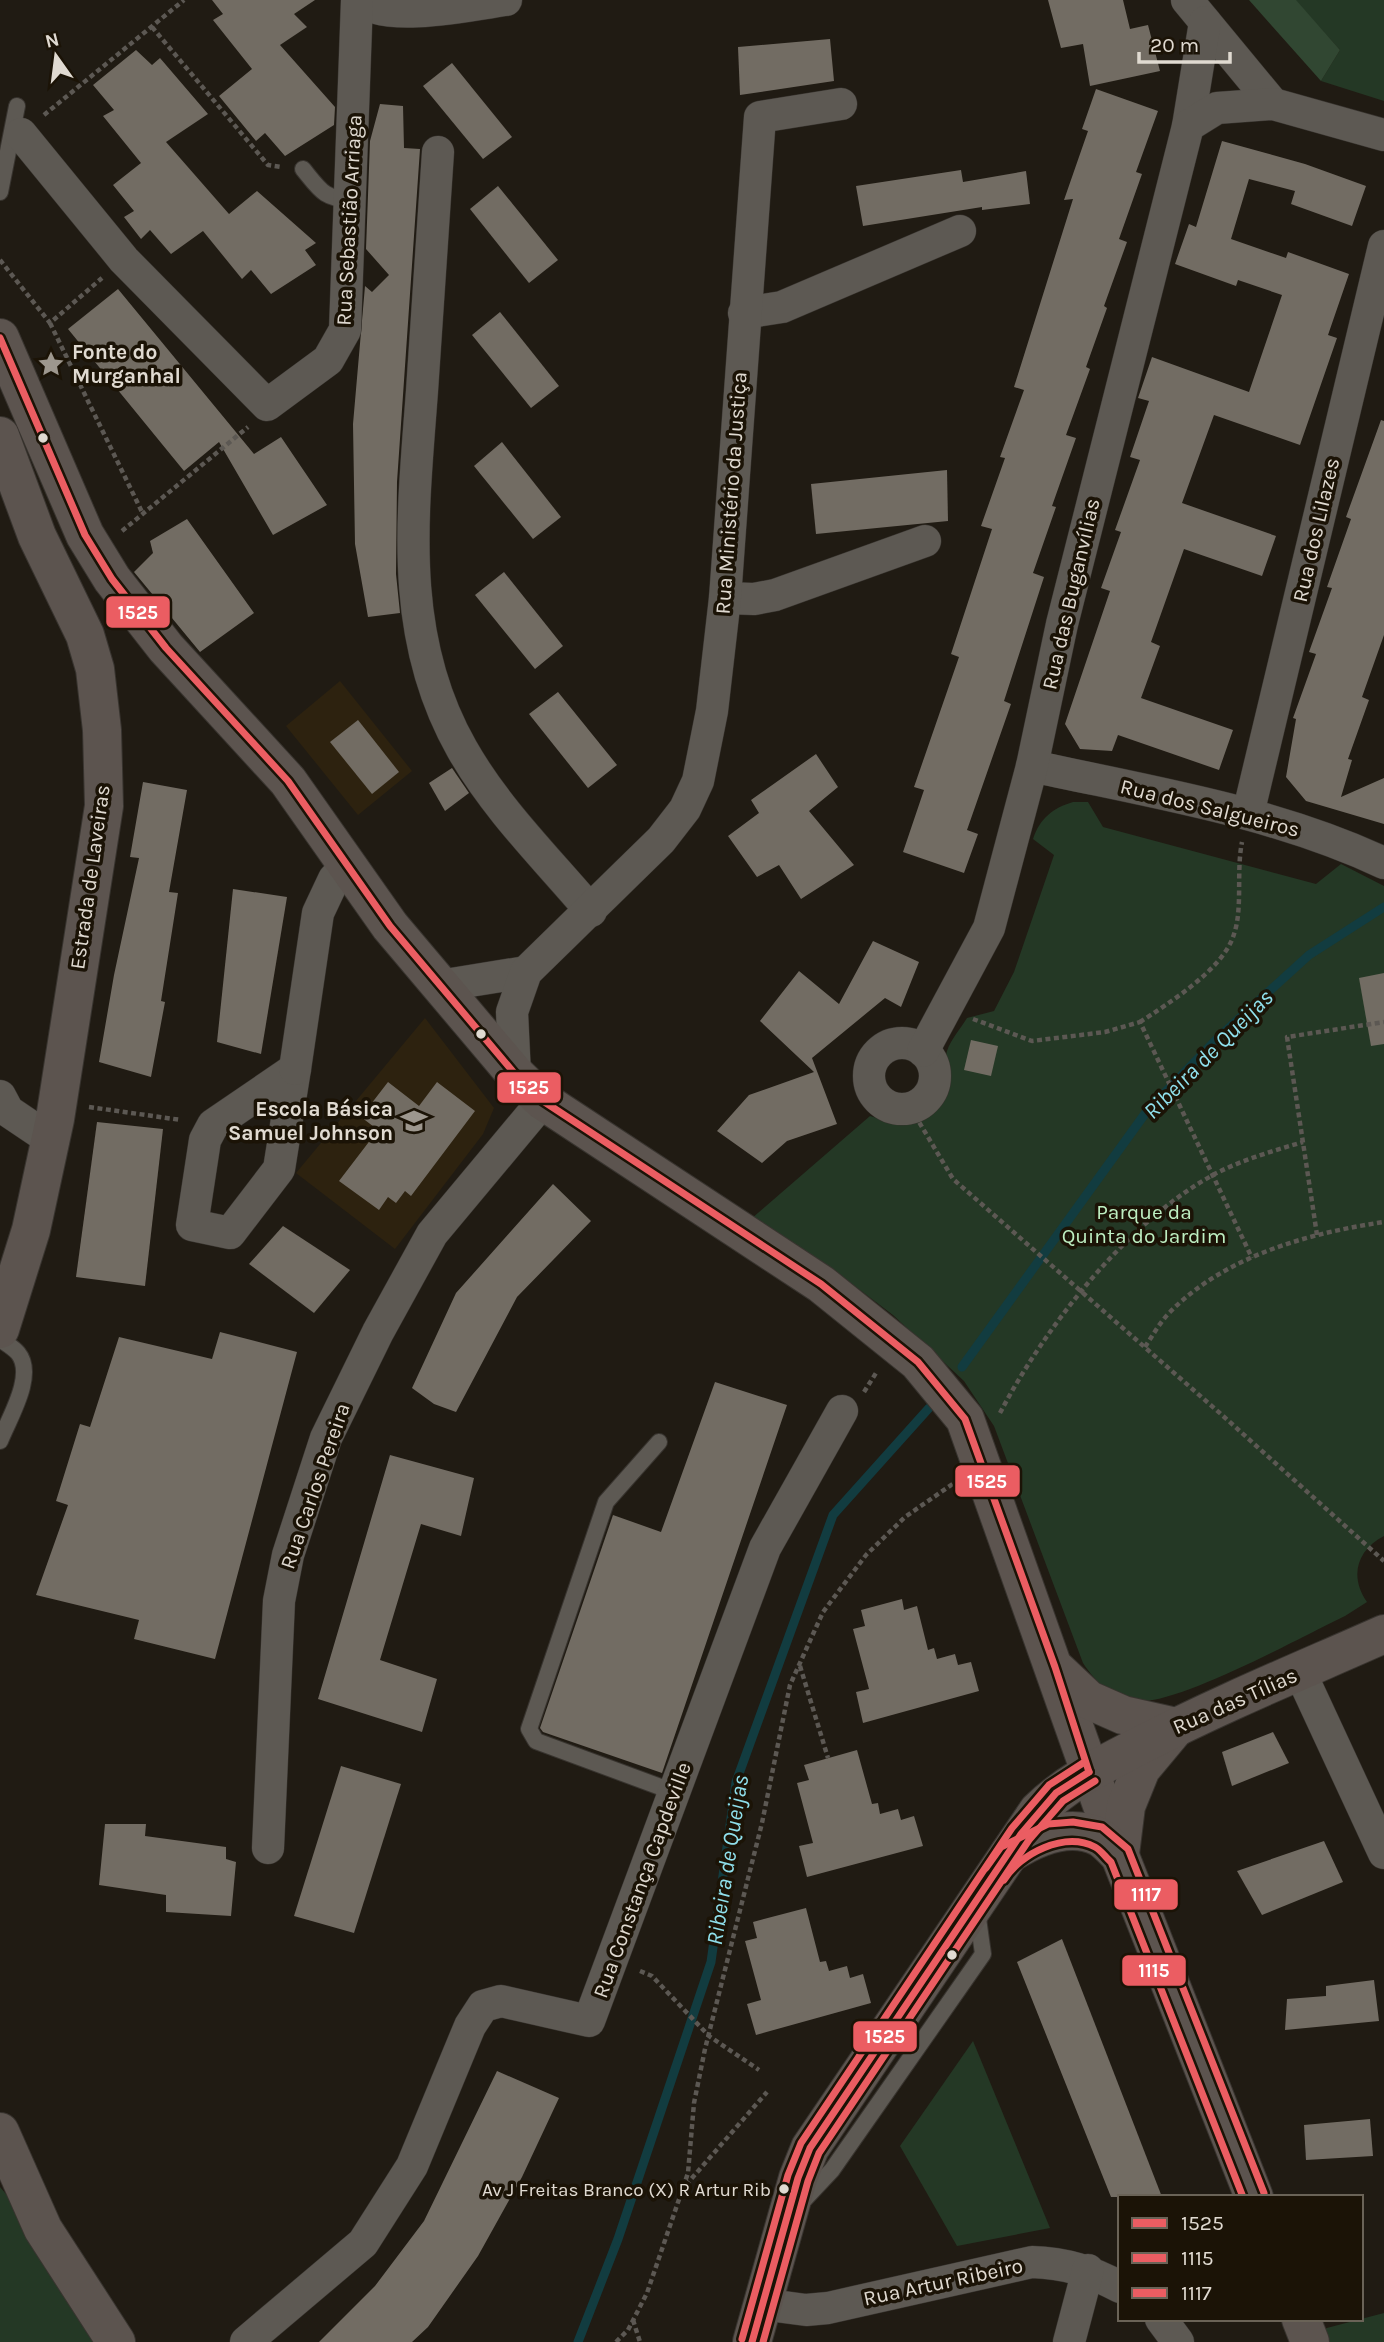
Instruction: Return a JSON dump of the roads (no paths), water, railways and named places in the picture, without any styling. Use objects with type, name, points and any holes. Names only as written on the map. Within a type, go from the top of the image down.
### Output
[{"type":"street","points":[[359,0],[386,10],[408,11],[506,0]]},
{"type":"street","name":"Rua Sebastião Arriaga","points":[[19,120],[124,260],[267,405],[328,360],[345,330],[359,0]]},
{"type":"street","points":[[1196,11],[1273,104]]},
{"type":"street","name":"Rua das Buganvílias","points":[[923,1051],[989,928],[1032,766],[1062,624],[1188,126],[1196,11]]},
{"type":"street","name":"Rua Ministério da Justiça","points":[[514,1074],[512,1013],[526,972],[661,840],[685,809],[698,781],[712,711],[725,598],[760,117],[841,104]]},
{"type":"street","points":[[1188,126],[1217,108],[1273,104],[1384,135]]},
{"type":"street","points":[[438,152],[411,549],[420,628],[441,700],[460,747],[498,802],[591,911]]},
{"type":"street","points":[[744,313],[782,307],[960,231]]},
{"type":"street","name":"Rua dos Lilazes","points":[[1248,814],[1384,246]]},
{"type":"street","points":[[0,338],[10,391],[94,553],[158,639],[288,781],[346,867],[439,986],[514,1074],[543,1101],[821,1284],[918,1362],[965,1419],[1120,1856],[1254,2195]]},
{"type":"street","name":"Estrada de Laveiras","points":[[0,436],[37,536],[85,635],[95,669],[102,730],[104,806],[51,1140],[31,1230],[0,1329]]},
{"type":"street","points":[[725,598],[754,599],[775,595],[925,541]]},
{"type":"street","name":"Rua dos Salgueiros","points":[[1032,766],[1248,814],[1339,842],[1384,863]]},
{"type":"street","points":[[295,1069],[213,1125],[205,1140],[192,1225],[230,1233],[278,1169],[295,1069],[318,914],[334,879],[346,867]]},
{"type":"street","points":[[439,986],[526,972]]},
{"type":"street","points":[[903,1043],[923,1051],[934,1069],[935,1081],[925,1100],[916,1106],[894,1109],[876,1097],[870,1088],[870,1066],[874,1057],[892,1044],[903,1043]]},
{"type":"street","points":[[0,1096],[8,1111],[51,1140]]},
{"type":"street","name":"Rua Carlos Pereira","points":[[268,1848],[279,1601],[288,1555],[326,1438],[378,1332],[432,1234],[543,1101]]},
{"type":"street","name":"Rua Constança Capdeville","points":[[246,2342],[363,2243],[412,2166],[470,2026],[483,2006],[501,2001],[589,2021],[765,1548],[842,1411]]},
{"type":"street","name":"Rua das Tílias","points":[[752,2342],[785,2220],[810,2148],[1038,1811],[1056,1793],[1089,1772],[1177,1727],[1384,1634]]},
{"type":"street","points":[[1055,1667],[1089,1700],[1123,1715],[1177,1727],[1141,1769],[1126,1806],[1120,1856]]},
{"type":"street","points":[[1300,1672],[1384,1853]]},
{"type":"street","points":[[1007,1856],[1050,1834],[1072,1832],[1099,1837],[1120,1856]]},
{"type":"street","points":[[0,2132],[43,2229],[116,2342]]},
{"type":"street","name":"Rua Artur Ribeiro","points":[[762,2304],[806,2310],[828,2308],[1032,2262],[1063,2263],[1088,2270],[1118,2286]]},
{"type":"street","points":[[1069,2342],[1088,2270]]},
{"type":"street","points":[[1162,2321],[1178,2342]]},
{"type":"street","points":[[1302,2321],[1310,2342]]},
{"type":"lane","points":[[0,192],[19,120]]},
{"type":"lane","points":[[303,169],[324,194],[333,199],[352,200]]},
{"type":"lane","points":[[0,1339],[18,1353],[23,1364],[24,1378],[0,1441]]},
{"type":"lane","points":[[659,1442],[606,1502],[528,1729],[536,1741],[674,1792]]},
{"type":"waterway","name":"Ribeira de Queijas","points":[[962,1367],[1147,1111],[1220,1036],[1309,955],[1384,907]]},
{"type":"waterway","name":"Ribeira de Queijas","points":[[578,2342],[618,2239],[711,1962],[736,1782],[833,1515],[929,1408]]},
{"type":"place","name":"Fonte do Murganhal","points":[[51,364]]},
{"type":"place","name":"Escola Básica Samuel Johnson","points":[[414,1121]]},
{"type":"place","name":"Av J Freitas Branco (X) R Artur Rib","points":[[784,2189]]},
{"type":"park label","name":"Parque da Quinta do Jardim","points":[[1144,1224]]}]
